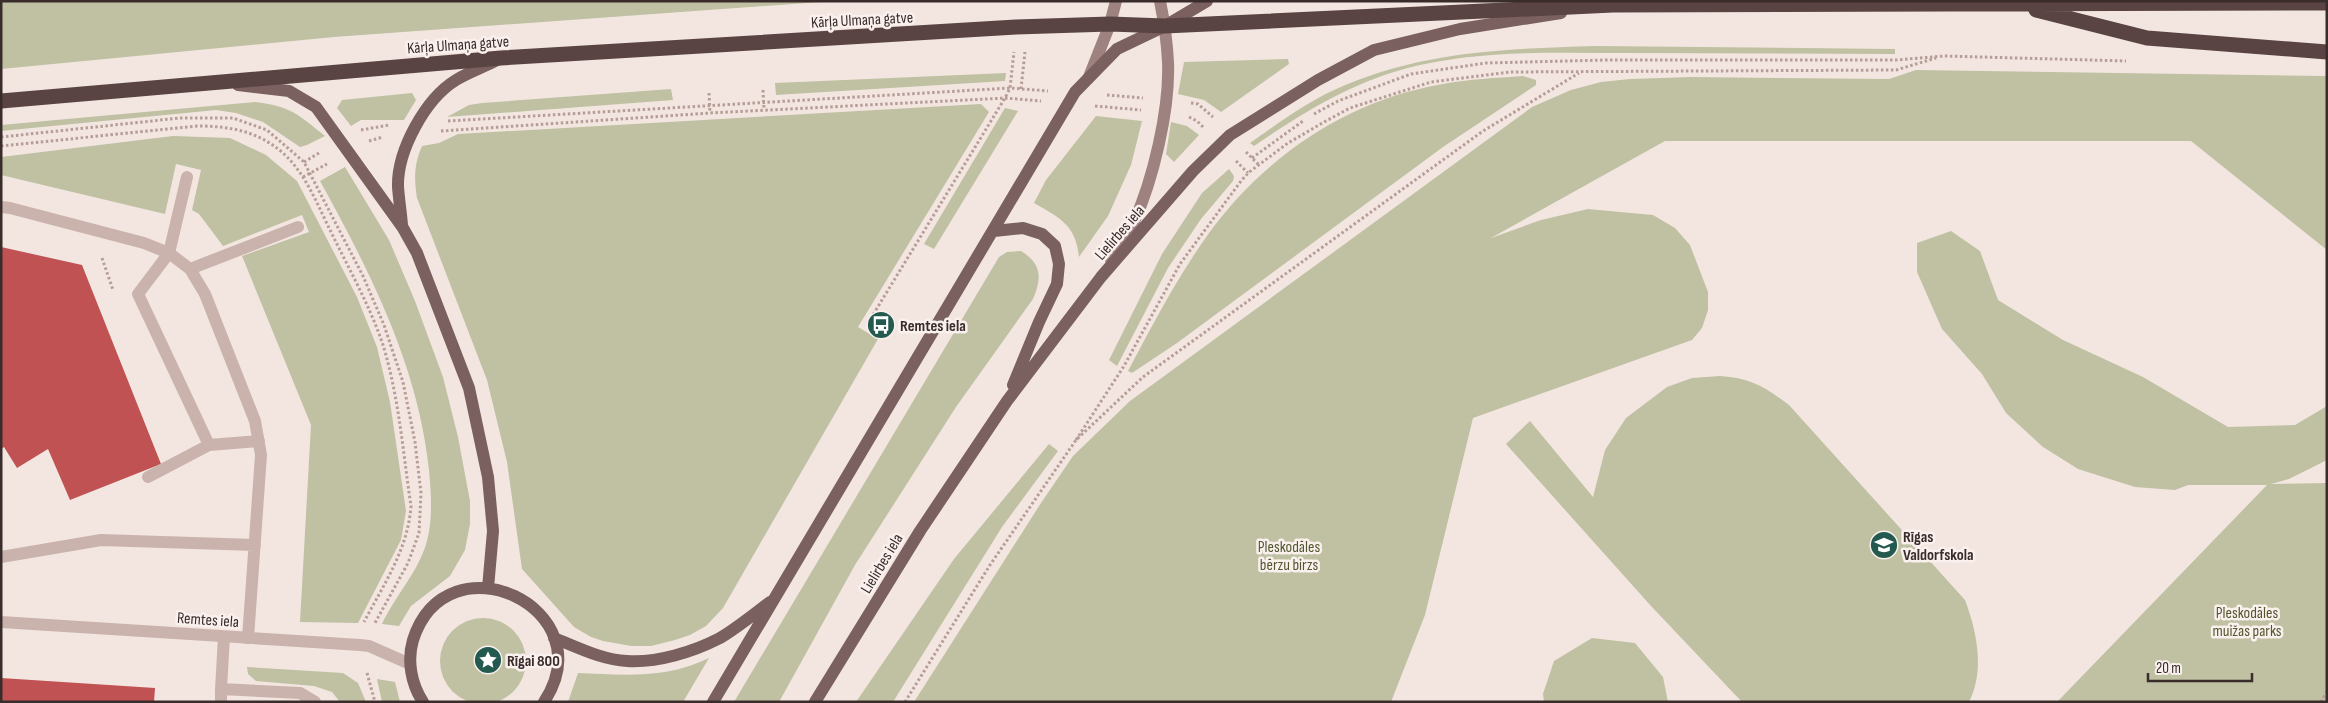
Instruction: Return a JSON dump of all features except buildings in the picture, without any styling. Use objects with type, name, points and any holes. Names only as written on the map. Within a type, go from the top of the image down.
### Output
[{"type":"highway","name":"Kārļa Ulmaņa gatve","points":[[1,101],[501,58],[1016,27],[1110,24],[1165,26],[1613,5],[2327,3]]},
{"type":"highway","points":[[2016,5],[2147,38],[2327,52]]},
{"type":"main road","points":[[713,702],[1068,104],[1089,77],[1117,49],[1165,26],[1207,1]]},
{"type":"main road","name":"Lielirbes iela","points":[[815,702],[920,531],[1007,401],[1101,277],[1194,171],[1230,135],[1270,108],[1374,50],[1460,29],[1613,5]]},
{"type":"main road","points":[[402,228],[398,186],[402,156],[419,122],[431,104],[455,81],[501,58]]},
{"type":"main road","points":[[216,82],[289,91],[316,107],[341,139],[417,253],[469,388],[488,477],[492,531],[488,588]]},
{"type":"main road","points":[[994,231],[1023,228],[1042,234],[1055,246],[1059,264],[1057,284],[1038,322],[1007,401]]},
{"type":"main road","points":[[423,702],[413,681],[410,664],[411,647],[417,630],[426,615],[439,603],[454,594],[470,588],[488,588],[505,590],[535,608],[546,622],[554,638],[557,656],[556,675],[544,702]]},
{"type":"main road","points":[[554,638],[597,654],[626,661],[656,659],[687,651],[720,638],[774,599]]},
{"type":"street","points":[[1089,77],[1110,24],[1116,1]]},
{"type":"street","points":[[1101,277],[1132,224],[1154,160],[1164,112],[1168,69],[1165,26],[1160,1]]},
{"type":"street","points":[[186,177],[169,253],[138,294],[209,445]]},
{"type":"street","points":[[1,207],[144,242],[169,253],[190,269],[206,294],[255,421],[261,455],[248,638]]},
{"type":"street","points":[[190,269],[298,226]]},
{"type":"street","points":[[148,477],[209,445],[259,441]]},
{"type":"street","points":[[1,557],[101,540],[255,545]]},
{"type":"street","name":"Remtes iela","points":[[1,622],[364,646],[410,664]]},
{"type":"street","points":[[224,637],[221,695],[300,693],[315,702]]},
{"type":"path","points":[[905,702],[990,565],[1076,440],[1124,366],[1180,264],[1248,173],[1288,143],[1350,108],[1431,82],[1471,76],[1510,72],[1896,70],[1944,56],[1896,60],[1597,60],[1486,63],[1444,68],[1411,74],[1338,101],[1284,134],[1252,158]]},
{"type":"path","points":[[1076,440],[1143,377],[1483,131],[1579,73]]},
{"type":"path","points":[[304,162],[341,139],[362,129],[419,122],[1010,88],[868,322]]},
{"type":"path","points":[[763,90],[764,110]]},
{"type":"path","points":[[709,93],[710,113]]},
{"type":"path","points":[[303,177],[372,140],[460,128],[1005,98],[1164,112],[1198,121],[1248,173]]},
{"type":"path","points":[[1,137],[180,118],[233,118],[267,130],[304,162],[363,276],[384,325],[403,382],[416,442],[421,493],[419,533],[408,563],[364,646]]},
{"type":"path","points":[[1,146],[197,126],[222,126],[245,131],[263,139],[285,154],[303,177],[372,317],[382,344],[390,372],[411,506],[410,524],[404,546],[364,622],[367,671],[375,702]]},
{"type":"path","points":[[109,233],[102,259],[115,295],[138,294]]},
{"type":"path","points":[[2321,702],[2327,691]]},
{"type":"green space","points":[[1,1],[835,1],[334,37],[1,69]]},
{"type":"green space","points":[[1595,46],[1895,49],[1895,54],[1545,53],[1460,58],[1404,69],[1364,83],[1326,101],[1254,146],[1250,143],[1291,115],[1334,90],[1398,67],[1462,54]]},
{"type":"green space","points":[[1288,59],[1289,64],[1221,112],[1204,100],[1178,94],[1184,62]]},
{"type":"green space","name":"Pleskodāles bērzu birzs","points":[[1916,70],[2327,76],[2327,250],[2191,141],[1665,141],[1491,238],[1541,220],[1588,209],[1653,215],[1675,228],[1690,245],[1708,292],[1708,310],[1702,328],[1692,340],[1473,418],[1425,615],[1391,702],[914,702],[1073,456],[1130,401],[1532,107],[1571,90],[1601,82],[1630,79],[1691,77],[1889,79]]},
{"type":"green space","points":[[1006,73],[1005,81],[776,95],[775,83]]},
{"type":"green space","points":[[1523,76],[1536,80],[1536,85],[1443,147],[1177,343],[1132,373],[1128,371],[1176,283],[1209,233],[1231,205],[1256,179],[1283,156],[1311,136],[1342,118],[1374,103],[1408,92],[1443,84]]},
{"type":"green space","points":[[671,89],[673,100],[447,117],[469,105],[482,103]]},
{"type":"green space","points":[[412,93],[416,100],[404,120],[361,120],[351,126],[337,108],[342,100]]},
{"type":"green space","points":[[255,102],[277,106],[293,112],[325,136],[300,147],[263,122],[236,113],[216,110],[1,131],[1,125]]},
{"type":"green space","points":[[981,104],[989,112],[858,327],[878,339],[723,608],[706,626],[690,635],[651,646],[631,646],[603,641],[591,637],[574,627],[522,569],[507,462],[487,380],[417,198],[415,172],[422,146],[439,143],[458,134]]},
{"type":"green space","points":[[1005,108],[1018,111],[934,249],[924,244]]},
{"type":"green space","points":[[1096,116],[1142,121],[1131,165],[1108,216],[1079,257],[1074,237],[1065,224],[1052,213],[1034,203],[1046,180]]},
{"type":"green space","points":[[1171,122],[1187,126],[1199,135],[1174,162],[1166,154]]},
{"type":"green space","points":[[173,136],[230,138],[266,155],[297,181],[357,297],[377,347],[390,402],[406,511],[401,540],[358,623],[300,622],[311,425],[242,256],[309,232],[302,215],[223,246],[199,214],[192,210],[201,170],[176,164],[165,214],[1,175],[1,157]]},
{"type":"green space","points":[[345,167],[389,240],[415,301],[443,377],[458,437],[470,501],[470,524],[465,550],[450,576],[411,606],[399,626],[382,624],[418,563],[427,541],[431,514],[429,470],[423,431],[403,356],[374,285],[320,181]]},
{"type":"green space","points":[[1229,169],[1234,176],[1233,181],[1201,219],[1168,268],[1117,366],[1109,360],[1162,254],[1202,193]]},
{"type":"green space","name":"Pleskodāles muižas parks","points":[[1951,231],[1980,251],[1998,300],[2063,340],[2143,377],[2228,427],[2295,425],[2327,406],[2327,460],[2289,479],[2271,484],[2327,483],[2327,702],[2058,701],[2267,485],[2188,485],[2175,490],[2135,487],[2078,469],[2043,447],[2006,413],[1982,374],[1942,329],[1917,272],[1917,243]]},
{"type":"green space","points":[[1021,251],[1033,261],[1038,272],[1038,284],[1033,299],[956,407],[855,565],[779,702],[734,702],[999,257],[1007,252]]},
{"type":"green space","points":[[1720,376],[1757,384],[1789,405],[1965,600],[1973,625],[1978,651],[1977,677],[1969,702],[1742,702],[1651,606],[1506,444],[1530,421],[1593,497],[1605,450],[1626,418],[1667,387],[1692,378]]},
{"type":"green space","points":[[1049,444],[1058,451],[1002,527],[893,702],[856,702],[954,559]]},
{"type":"green space","points":[[475,618],[491,618],[500,621],[514,630],[523,644],[526,661],[523,678],[514,692],[500,701],[491,704],[475,704],[459,697],[447,685],[440,669],[440,653],[447,637],[459,625]]},
{"type":"green space","points":[[1592,638],[1635,643],[1663,677],[1668,702],[1544,702],[1543,694],[1554,661]]},
{"type":"green space","points":[[709,658],[683,702],[568,702],[578,673],[628,675],[661,673],[693,665]]},
{"type":"green space","points":[[247,667],[343,673],[358,683],[366,702],[340,702],[332,692],[314,686],[256,681],[248,674]]},
{"type":"green space","points":[[377,679],[395,682],[400,702],[382,702]]},
{"type":"place","name":"Remtes iela","points":[[881,325]]},
{"type":"place","name":"Rīgas Valdorfskola","points":[[1884,545]]},
{"type":"place","name":"Rīgai 800","points":[[488,660]]}]
